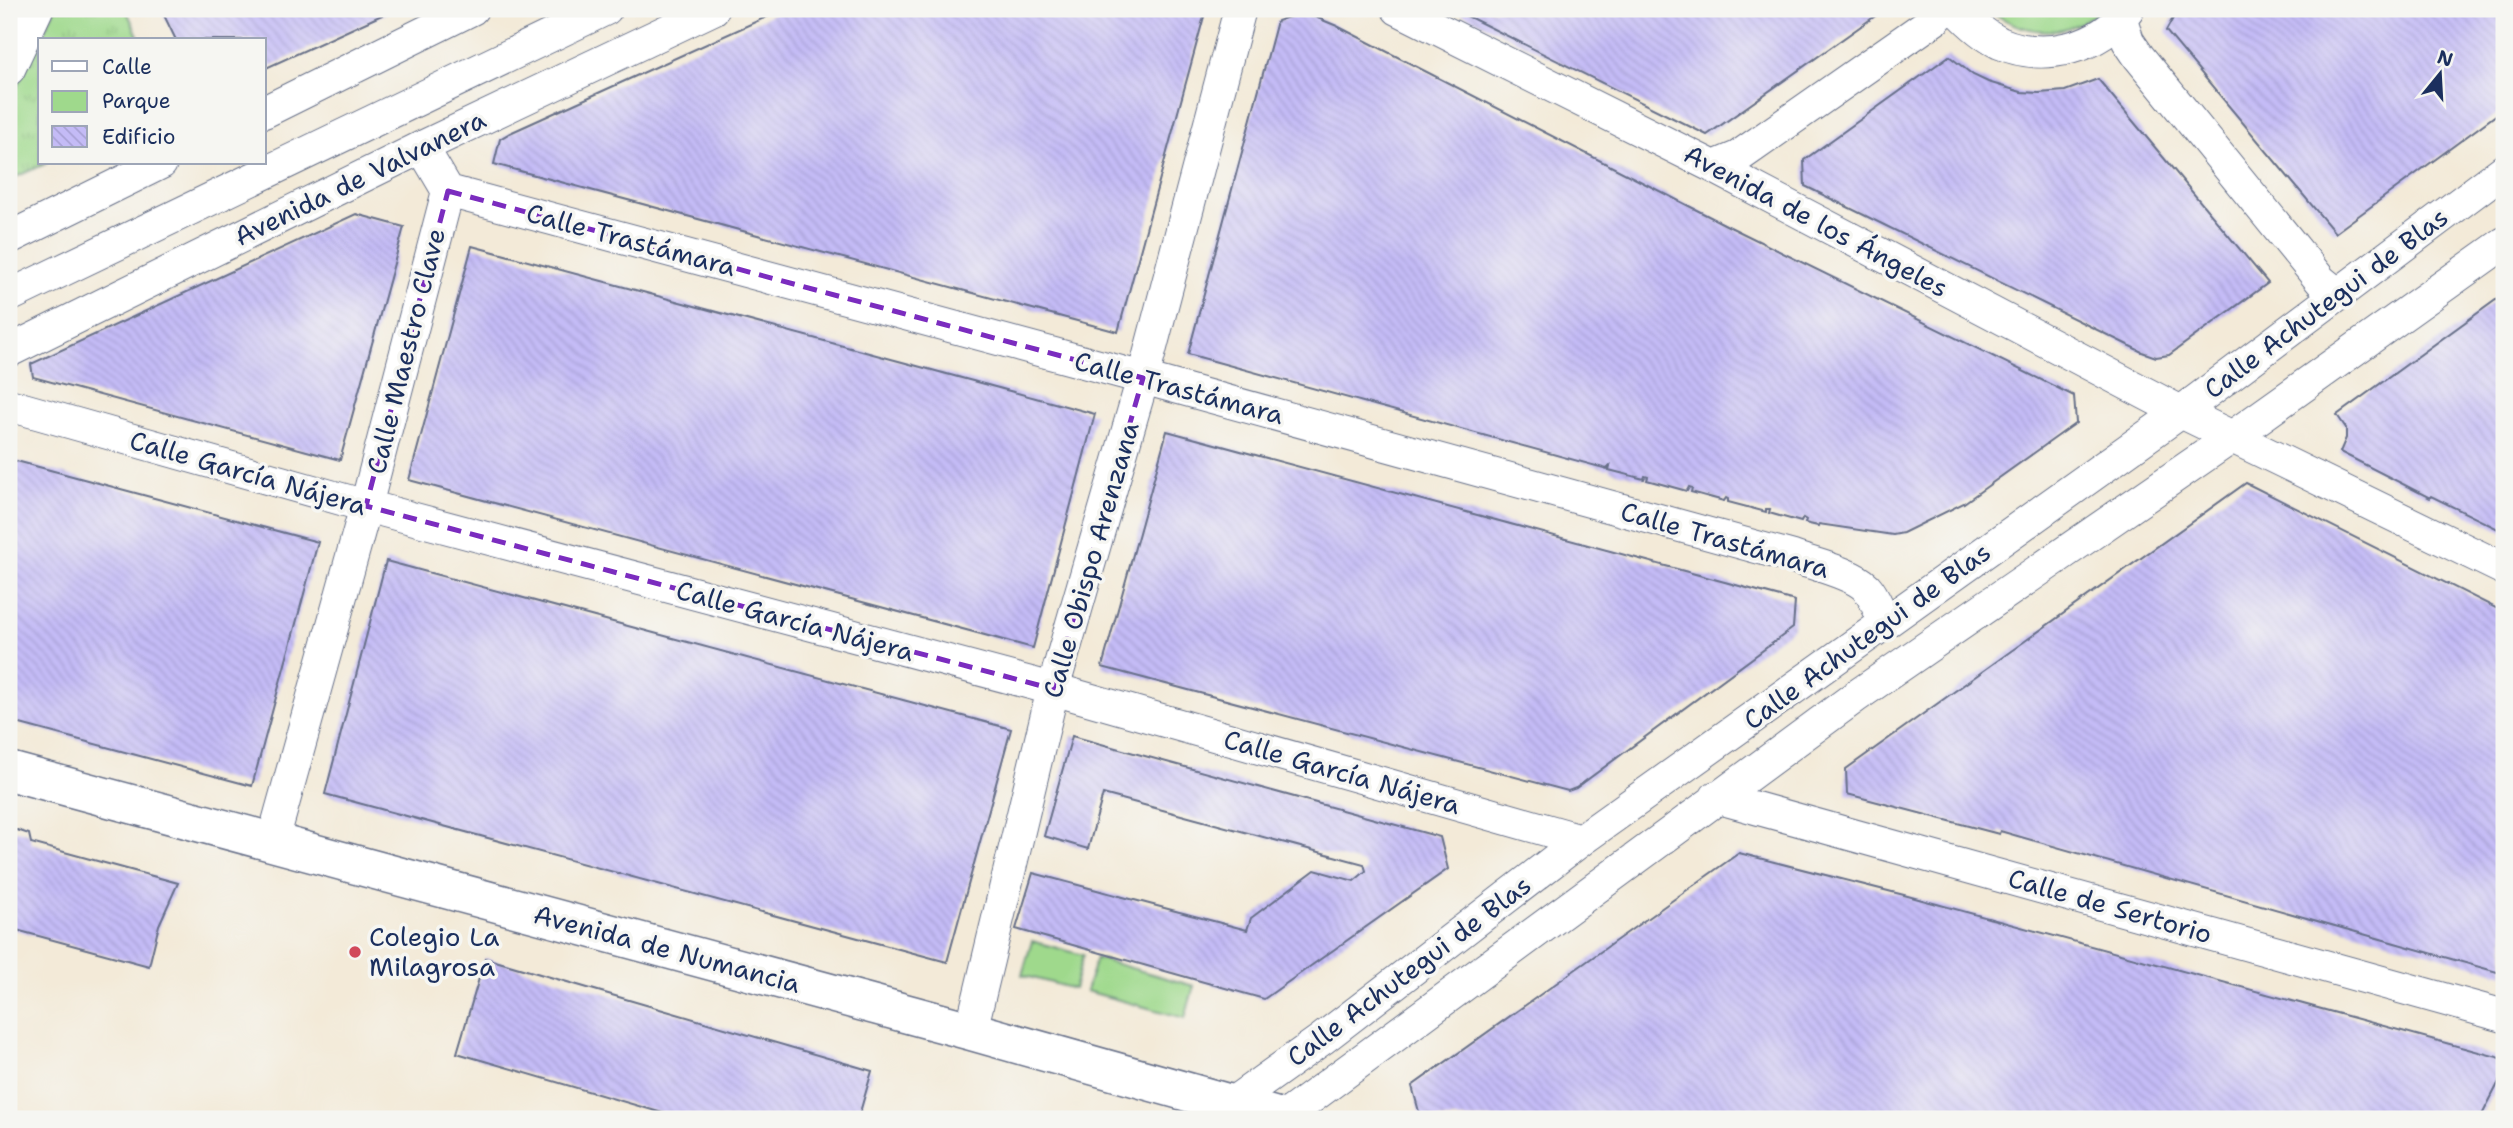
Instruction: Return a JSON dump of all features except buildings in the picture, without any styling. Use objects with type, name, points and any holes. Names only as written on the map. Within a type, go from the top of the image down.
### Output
[{"type":"street","points":[[9,69],[37,9]]},
{"type":"street","points":[[266,111],[472,9]]},
{"type":"street","name":"Avenida de Valvanera","points":[[9,296],[606,9]]},
{"type":"street","name":"Avenida de Valvanera","points":[[9,351],[422,147],[713,9]]},
{"type":"street","name":"Calle Obispo Arenzana","points":[[971,1031],[1053,690],[1143,378],[1240,9]]},
{"type":"street","name":"Avenida de los Ángeles","points":[[1398,9],[1714,167],[2180,412],[2504,569]]},
{"type":"street","points":[[1714,167],[1738,157],[1945,9]]},
{"type":"street","points":[[1957,9],[1973,26],[2001,43],[2032,51],[2064,50],[2095,39],[2125,14]]},
{"type":"street","points":[[2125,14],[2128,41],[2139,57],[2321,281],[2337,294]]},
{"type":"street","points":[[422,147],[448,191]]},
{"type":"street","points":[[9,238],[159,164]]},
{"type":"street","name":"Calle Achutegui de Blas","points":[[1231,1104],[1322,1039],[1581,840],[2180,412],[2504,170]]},
{"type":"street","name":"Calle Trastámara","points":[[448,191],[1793,557],[1866,586],[1884,623]]},
{"type":"street","name":"Calle Maestro Clave","points":[[272,844],[366,506],[448,191]]},
{"type":"street","name":"Calle Achutegui de Blas","points":[[1283,1119],[1855,697],[2232,437],[2504,243]]},
{"type":"street","name":"Calle García Nájera","points":[[9,405],[366,506],[1053,690],[1581,840]]},
{"type":"street","name":"Avenida de Numancia","points":[[9,771],[971,1031],[1283,1119]]},
{"type":"street","name":"Calle de Sertorio","points":[[1716,797],[2504,1016]]},
{"type":"highlighted area","points":[[448,191],[1143,378],[1053,689],[366,506]]},
{"type":"green space","points":[[55,9],[126,9],[139,38],[41,38]]},
{"type":"green space","points":[[1988,9],[2102,9],[2074,26],[2045,31],[2016,25]]},
{"type":"green space","points":[[38,43],[38,164],[45,164],[9,180],[9,102]]},
{"type":"green space","points":[[1032,941],[1083,955],[1074,989],[1022,975]]},
{"type":"green space","points":[[1096,958],[1194,986],[1185,1018],[1086,991]]},
{"type":"place","name":"Colegio La Milagrosa","points":[[355,952]]}]
